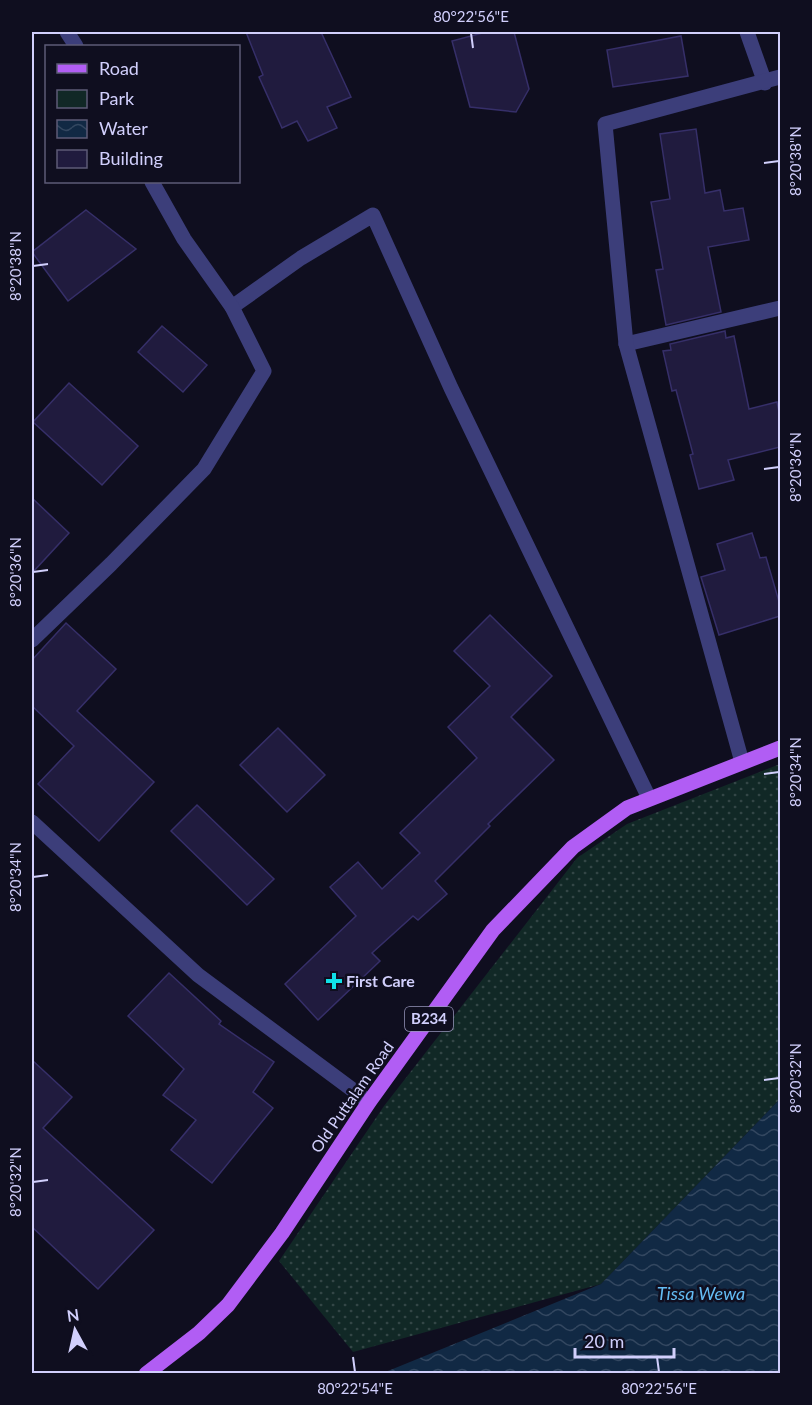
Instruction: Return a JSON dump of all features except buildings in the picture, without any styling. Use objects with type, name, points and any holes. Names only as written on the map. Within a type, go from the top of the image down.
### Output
[{"type":"main road","name":"Old Puttalam Road","points":[[146,1374],[198,1333],[228,1305],[282,1233],[369,1102],[493,930],[573,847],[610,819],[650,798],[780,748]]},
{"type":"street","points":[[67,32],[75,45]]},
{"type":"street","points":[[747,32],[765,83]]},
{"type":"street","points":[[742,762],[626,344],[605,124],[765,83],[780,77]]},
{"type":"street","points":[[32,640],[111,564],[204,469],[264,371],[232,307],[184,239],[153,183]]},
{"type":"street","points":[[232,307],[301,258],[373,215],[451,388],[650,798]]},
{"type":"street","points":[[626,344],[780,308]]},
{"type":"street","points":[[32,822],[198,975],[369,1102]]},
{"type":"green space","points":[[780,764],[780,1099],[601,1284],[353,1352],[279,1261],[384,1106],[577,858],[627,824]]},
{"type":"water","name":"Tissa Wewa","points":[[780,1099],[780,1373],[383,1373],[601,1284]]},
{"type":"place","name":"First Care","points":[[334,981]]}]
